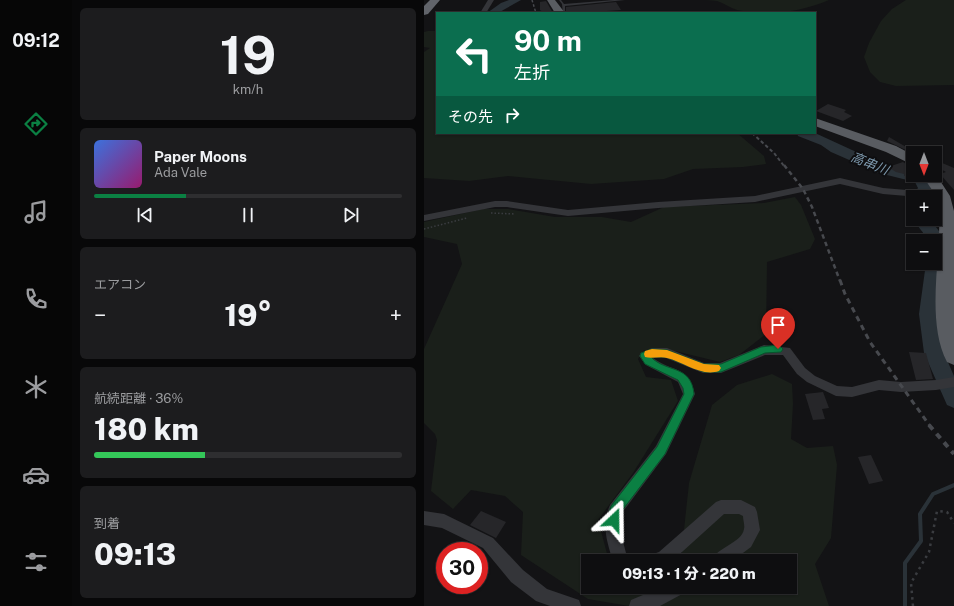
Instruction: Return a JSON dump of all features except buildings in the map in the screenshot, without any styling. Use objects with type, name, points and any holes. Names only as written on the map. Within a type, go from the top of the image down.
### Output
[{"type":"highway","points":[[424,12],[435,0]]},
{"type":"highway","points":[[551,0],[562,9]]},
{"type":"highway","points":[[816,122],[891,149],[906,157]]},
{"type":"highway","points":[[942,206],[947,214],[945,317],[949,344],[954,357]]},
{"type":"street","points":[[484,12],[491,0]]},
{"type":"street","points":[[424,218],[495,204],[507,204],[568,213],[658,205],[755,199],[840,181],[883,191],[906,193]]},
{"type":"street","points":[[618,554],[612,530],[615,510],[661,450],[689,394],[688,387],[682,377],[648,362],[645,356],[652,353],[667,353],[704,368],[721,368],[764,350],[778,349],[786,351],[800,371],[811,379],[836,391],[852,392],[879,385],[901,387],[936,385],[954,382]]},
{"type":"street","points":[[668,554],[721,507],[741,507],[750,512],[752,530],[746,542],[729,554]]},
{"type":"street","points":[[424,518],[444,521],[488,543],[517,576],[542,595],[573,606]]},
{"type":"street","points":[[637,606],[666,594]]},
{"type":"lane","points":[[560,0],[562,9],[569,5],[624,0]]},
{"type":"lane","points":[[569,5],[570,0]]},
{"type":"path","points":[[489,214],[517,214]]},
{"type":"path","points":[[424,229],[468,218]]},
{"type":"path","points":[[913,606],[911,583],[929,552],[936,525],[937,511],[947,512],[954,522]]},
{"type":"shaded area","points":[[711,0],[829,0],[807,8],[783,12],[748,12],[737,10],[717,1]]},
{"type":"shaded area","points":[[906,0],[954,0],[954,85],[896,86],[880,82],[870,72],[864,57],[869,43],[881,21],[892,9]]},
{"type":"shaded area","points":[[436,31],[436,134],[738,134],[764,156],[766,164],[743,167],[693,169],[664,179],[591,184],[508,176],[469,181],[424,178],[424,52],[430,48],[424,47],[424,32]]},
{"type":"shaded area","points":[[795,197],[801,205],[815,239],[810,249],[767,262],[766,334],[739,355],[720,362],[675,351],[644,350],[638,359],[646,377],[671,380],[678,401],[633,473],[598,520],[607,554],[581,554],[581,594],[797,594],[797,554],[681,554],[689,483],[712,405],[737,385],[772,374],[792,384],[793,404],[791,439],[807,448],[833,446],[837,465],[831,538],[815,564],[829,606],[629,606],[588,599],[521,555],[523,512],[505,496],[471,490],[453,509],[431,491],[437,440],[435,434],[424,423],[424,349],[462,264],[457,244],[424,237],[424,222],[483,209],[508,209],[555,217],[602,217],[631,222],[664,207],[764,203]]},
{"type":"waterway","name":"高串川","points":[[494,12],[504,5],[517,0]]},
{"type":"waterway","name":"高串川","points":[[806,134],[826,142],[836,149],[884,170],[920,179],[925,188],[923,190]]},
{"type":"waterway","name":"高串川","points":[[927,226],[933,234]]},
{"type":"waterway","name":"高串川","points":[[933,270],[928,314],[934,353],[954,399]]},
{"type":"waterway","points":[[905,606],[905,563],[921,541],[920,514],[933,494],[954,485]]},
{"type":"railway","points":[[532,0],[536,12]]},
{"type":"railway","points":[[753,134],[774,153],[784,166]]},
{"type":"railway","points":[[784,165],[803,189],[812,207],[840,281]]},
{"type":"railway","points":[[840,280],[845,294],[870,342],[930,426]]},
{"type":"railway","points":[[929,425],[954,454]]},
{"type":"slow traffic","points":[[649,354],[667,353],[704,368],[716,368]]},
{"type":"route","points":[[614,520],[615,510],[661,450],[689,394],[688,387],[682,377],[648,362],[645,356],[652,353],[667,353],[704,368],[721,368],[764,350],[778,349]]}]
